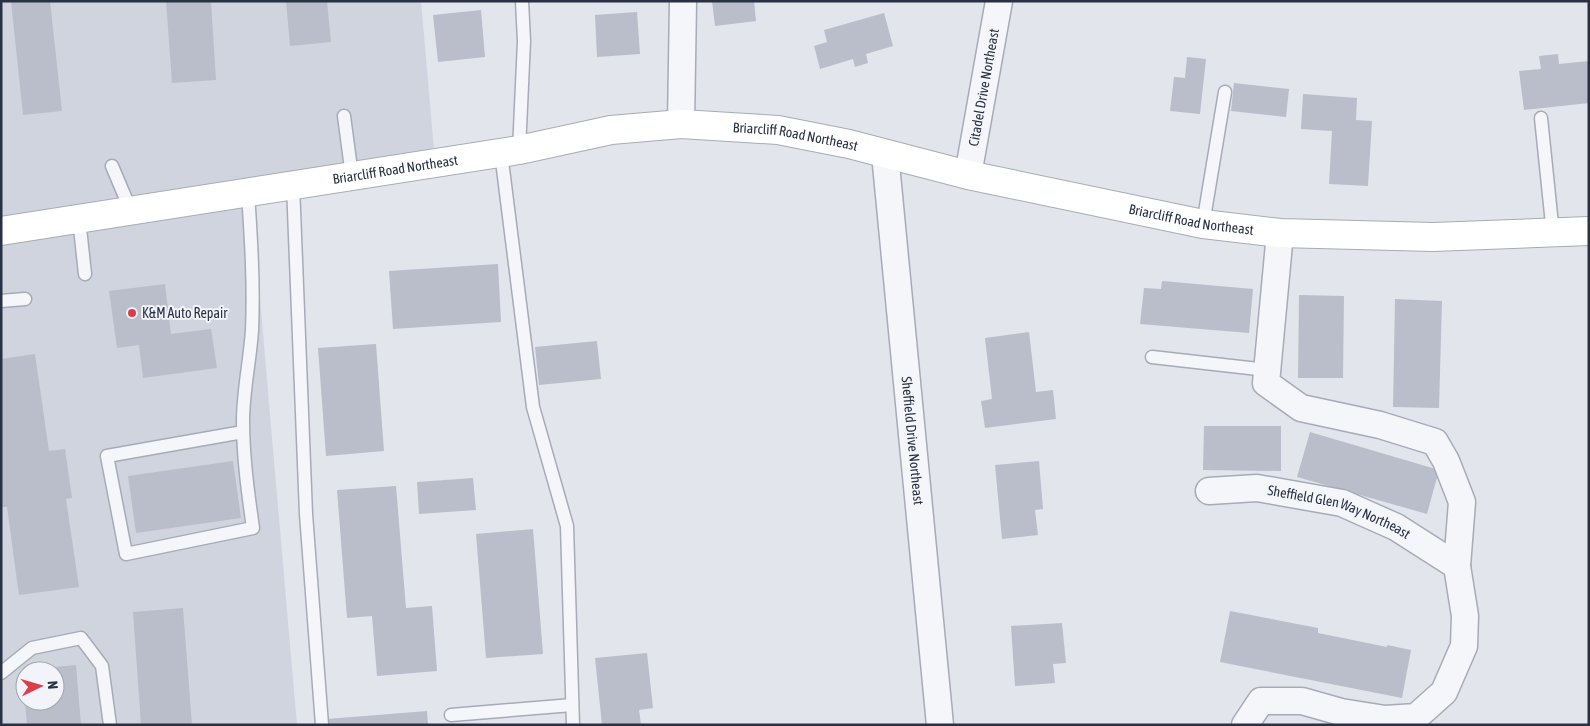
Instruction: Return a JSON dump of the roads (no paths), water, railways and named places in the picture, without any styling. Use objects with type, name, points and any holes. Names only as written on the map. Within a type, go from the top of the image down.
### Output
[{"type":"main road","name":"Briarcliff Road Northeast","points":[[1,231],[510,151],[611,130],[681,124],[778,130],[849,144],[968,175],[1203,224],[1280,233],[1433,237],[1589,232]]},
{"type":"street","points":[[681,124],[683,1]]},
{"type":"street","name":"Citadel Drive Northeast","points":[[968,175],[999,1]]},
{"type":"street","name":"Sheffield Drive Northeast","points":[[885,154],[940,725]]},
{"type":"street","points":[[1244,725],[1261,701],[1302,701],[1341,712],[1385,719],[1416,717],[1444,692],[1464,646],[1465,616],[1457,566],[1462,502],[1446,461],[1435,442],[1380,425],[1301,408],[1266,383],[1280,233]]},
{"type":"street","name":"Sheffield Glen Way Northeast","points":[[1209,491],[1257,488],[1342,503],[1396,527],[1457,566]]},
{"type":"lane","points":[[522,1],[524,41],[510,151],[533,407],[567,526],[573,725]]},
{"type":"lane","points":[[1203,224],[1225,92]]},
{"type":"lane","points":[[344,116],[352,176]]},
{"type":"lane","points":[[1541,118],[1553,234]]},
{"type":"lane","points":[[112,166],[131,211]]},
{"type":"lane","points":[[293,185],[306,514],[322,725]]},
{"type":"lane","points":[[243,432],[107,456],[126,554],[253,528],[246,479],[243,432],[246,380],[252,332],[253,298],[248,192]]},
{"type":"lane","points":[[79,219],[85,274]]},
{"type":"lane","points":[[1,301],[25,299]]},
{"type":"lane","points":[[1152,357],[1267,370]]},
{"type":"lane","points":[[1,673],[32,648],[81,638],[102,666],[110,725]]},
{"type":"lane","points":[[451,715],[572,705]]},
{"type":"place","name":"K&M Auto Repair","points":[[132,313]]}]
